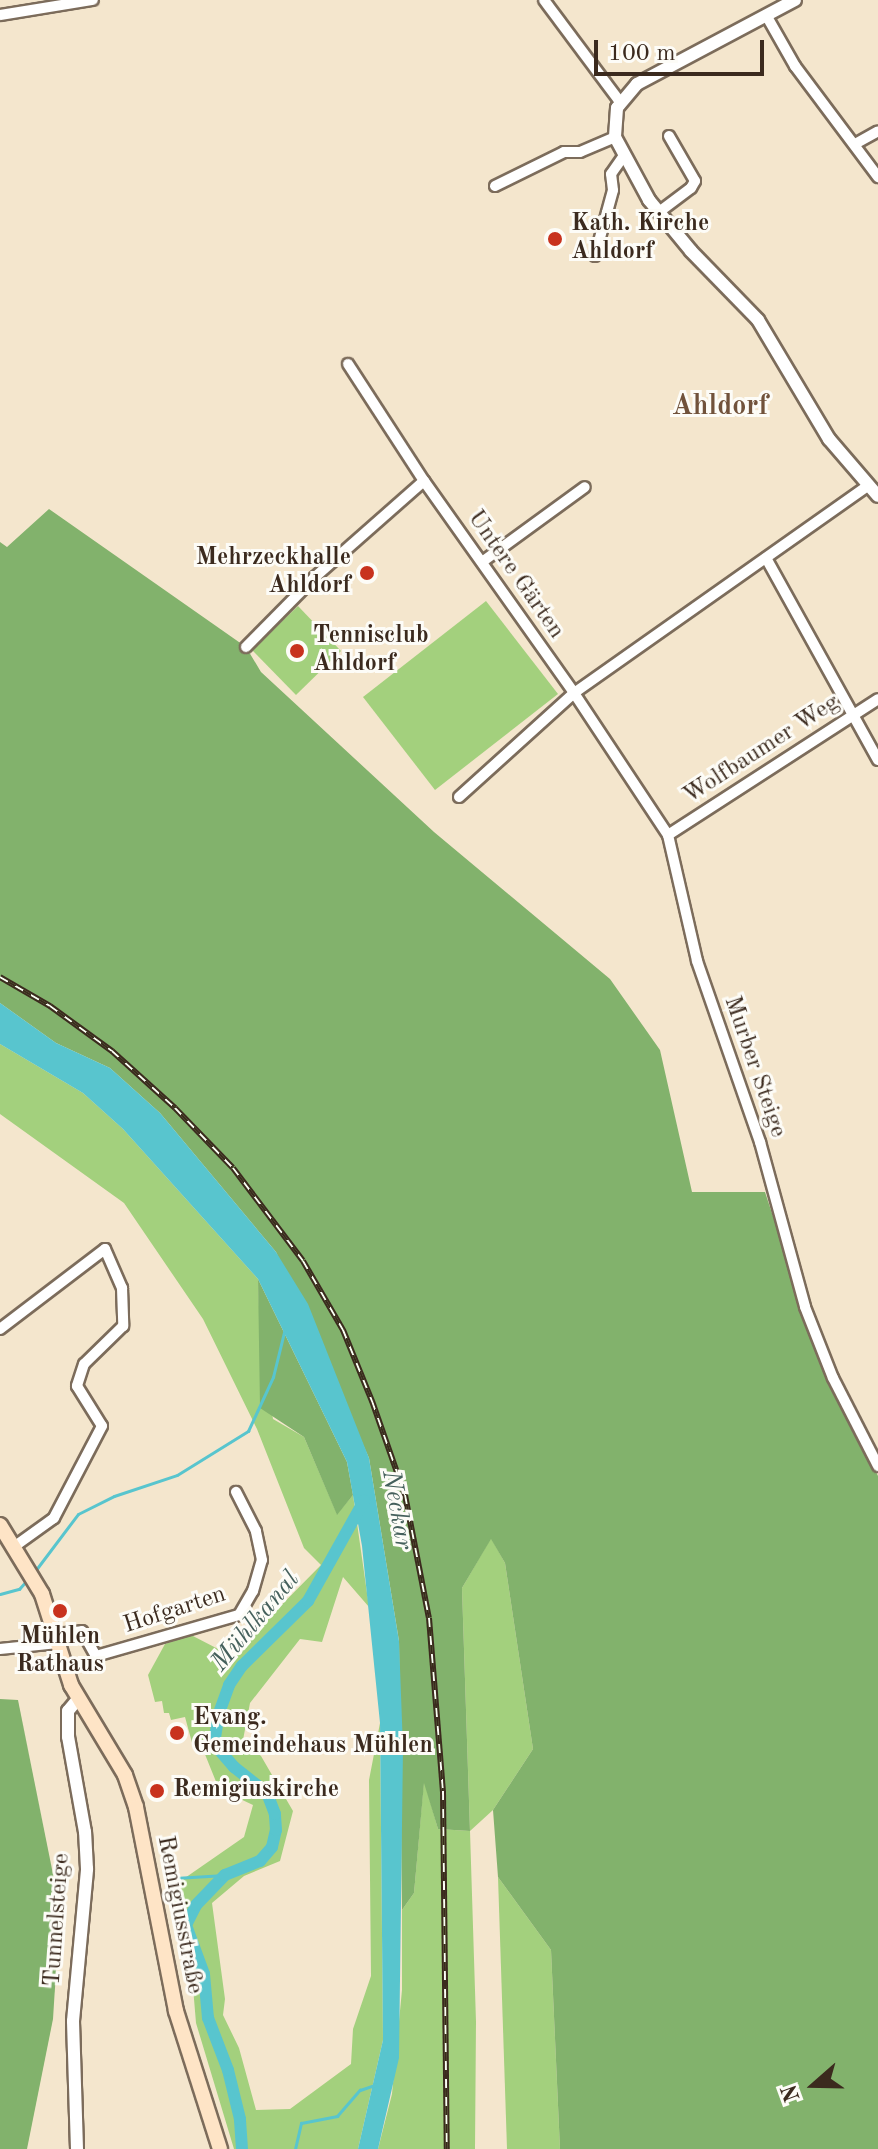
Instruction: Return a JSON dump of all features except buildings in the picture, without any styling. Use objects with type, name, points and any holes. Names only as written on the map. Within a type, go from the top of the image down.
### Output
[{"type":"main road","name":"Remigiusstraße","points":[[0,1525],[40,1590],[78,1699],[114,1753],[136,1807],[176,2011],[220,2149]]},
{"type":"street","points":[[0,15],[93,0]]},
{"type":"street","points":[[544,0],[620,102]]},
{"type":"street","points":[[459,797],[574,693],[766,558],[874,491],[829,439],[758,320],[691,251],[659,212],[623,157],[615,137],[615,115],[620,102],[644,79],[771,8],[795,0]]},
{"type":"street","points":[[771,8],[795,66],[878,177]]},
{"type":"street","points":[[855,144],[878,131]]},
{"type":"street","points":[[659,212],[691,188],[695,181],[669,136]]},
{"type":"street","points":[[495,186],[564,152],[580,152],[615,137]]},
{"type":"street","points":[[595,256],[613,190],[611,174],[623,157]]},
{"type":"street","name":"Untere Gärten","points":[[348,364],[424,481],[574,693]]},
{"type":"street","points":[[246,647],[315,577],[424,481]]},
{"type":"street","points":[[482,562],[585,487]]},
{"type":"street","points":[[766,558],[878,760]]},
{"type":"street","name":"Murber Steige","points":[[574,693],[668,835],[697,961],[764,1154],[805,1307],[833,1378],[878,1466]]},
{"type":"street","name":"Wolfbaumer Weg","points":[[668,835],[878,699]]},
{"type":"street","points":[[0,1329],[105,1249],[122,1288],[123,1326],[84,1364],[77,1386],[102,1426],[54,1518],[15,1546]]},
{"type":"street","name":"Hofgarten","points":[[57,1639],[82,1631],[96,1656],[239,1615],[253,1591],[262,1560],[256,1531],[236,1492]]},
{"type":"street","points":[[0,1649],[57,1639]]},
{"type":"street","name":"Tunnelsteige","points":[[77,2149],[73,2021],[87,1869],[85,1832],[68,1737],[68,1711],[78,1699]]},
{"type":"green space","points":[[49,509],[246,647],[261,672],[434,832],[610,979],[660,1050],[692,1192],[765,1192],[819,1356],[878,1476],[878,2149],[560,2149],[551,1950],[498,1877],[493,1810],[533,1749],[505,1563],[491,1539],[462,1588],[470,1831],[438,1829],[424,1783],[414,1893],[402,1910],[399,1641],[369,1458],[276,1252],[160,1113],[110,1068],[56,1043],[0,1003],[0,542],[7,547]]},
{"type":"green space","points":[[486,601],[558,694],[435,790],[363,697]]},
{"type":"green space","name":"Tennisclub Ahldorf","points":[[298,606],[341,651],[296,695],[252,650]]},
{"type":"green space","points":[[0,1044],[83,1093],[123,1129],[258,1279],[260,1335],[273,1419],[304,1437],[337,1514],[353,1495],[369,1607],[343,1577],[322,1642],[300,1639],[250,1703],[243,1740],[261,1756],[293,1811],[280,1861],[244,1876],[212,1903],[225,1999],[223,2015],[239,2048],[256,2110],[290,2109],[351,2064],[353,2029],[371,1976],[369,1780],[380,1723],[383,2040],[358,2149],[234,2149],[196,2023],[190,1951],[169,1889],[244,1837],[253,1805],[219,1789],[202,1747],[194,1750],[185,1717],[171,1720],[169,1713],[164,1713],[162,1701],[155,1702],[148,1675],[165,1644],[191,1635],[222,1651],[227,1660],[321,1565],[304,1548],[257,1429],[203,1319],[124,1203],[0,1114]]},
{"type":"green space","points":[[258,1279],[347,1462],[353,1495],[337,1515],[304,1437],[260,1408]]},
{"type":"green space","points":[[491,1538],[505,1563],[533,1749],[493,1810],[470,1831],[462,1588]]},
{"type":"green space","points":[[0,1699],[18,1700],[60,1909],[53,2019],[27,2149],[0,2149]]},
{"type":"green space","points":[[424,1780],[438,1829],[470,1831],[476,2022],[475,2149],[378,2149],[392,2094],[402,1990],[402,1910],[414,1893]]},
{"type":"green space","points":[[498,1877],[551,1950],[560,2149],[507,2149]]},
{"type":"water","points":[[0,1003],[56,1043],[110,1068],[160,1113],[276,1252],[308,1304],[369,1458],[399,1641],[403,1748],[399,2058],[378,2149],[358,2149],[383,2040],[380,1723],[362,1546],[347,1462],[258,1279],[123,1129],[83,1093],[0,1044]]},
{"type":"waterway","points":[[35,1571],[78,1514],[114,1496],[177,1475],[248,1431],[273,1377],[285,1328]]},
{"type":"waterway","name":"Mühlkanal","points":[[242,2149],[240,2119],[228,2070],[208,2018],[204,1974],[186,1925],[196,1905],[225,1875],[260,1861],[272,1847],[276,1830],[275,1814],[267,1793],[234,1767],[214,1744],[219,1713],[229,1685],[242,1666],[308,1601],[364,1501]]},
{"type":"waterway","points":[[0,1594],[19,1589],[27,1580]]},
{"type":"waterway","points":[[186,1925],[175,1878],[225,1875]]},
{"type":"waterway","points":[[295,2149],[301,2123],[337,2116],[360,2090],[377,2084]]},
{"type":"railway","points":[[0,977],[50,1006],[112,1051],[175,1108],[233,1168],[303,1261],[343,1330],[372,1401],[405,1495],[429,1618],[443,1791],[447,2149]]},
{"type":"place","name":"Kath. Kirche Ahldorf","points":[[555,239]]},
{"type":"place","name":"Mehrzeckhalle Ahldorf","points":[[367,573]]},
{"type":"place","name":"Tennisclub Ahldorf","points":[[297,651]]},
{"type":"place","name":"Mühlen Rathaus","points":[[60,1611]]},
{"type":"place","name":"Evang. Gemeindehaus Mühlen","points":[[177,1733]]},
{"type":"place","name":"Remigiuskirche","points":[[157,1791]]},
{"type":"district","name":"Ahldorf","points":[[720,407]]},
{"type":"water label","name":"Neckar","points":[[396,1510]]}]
